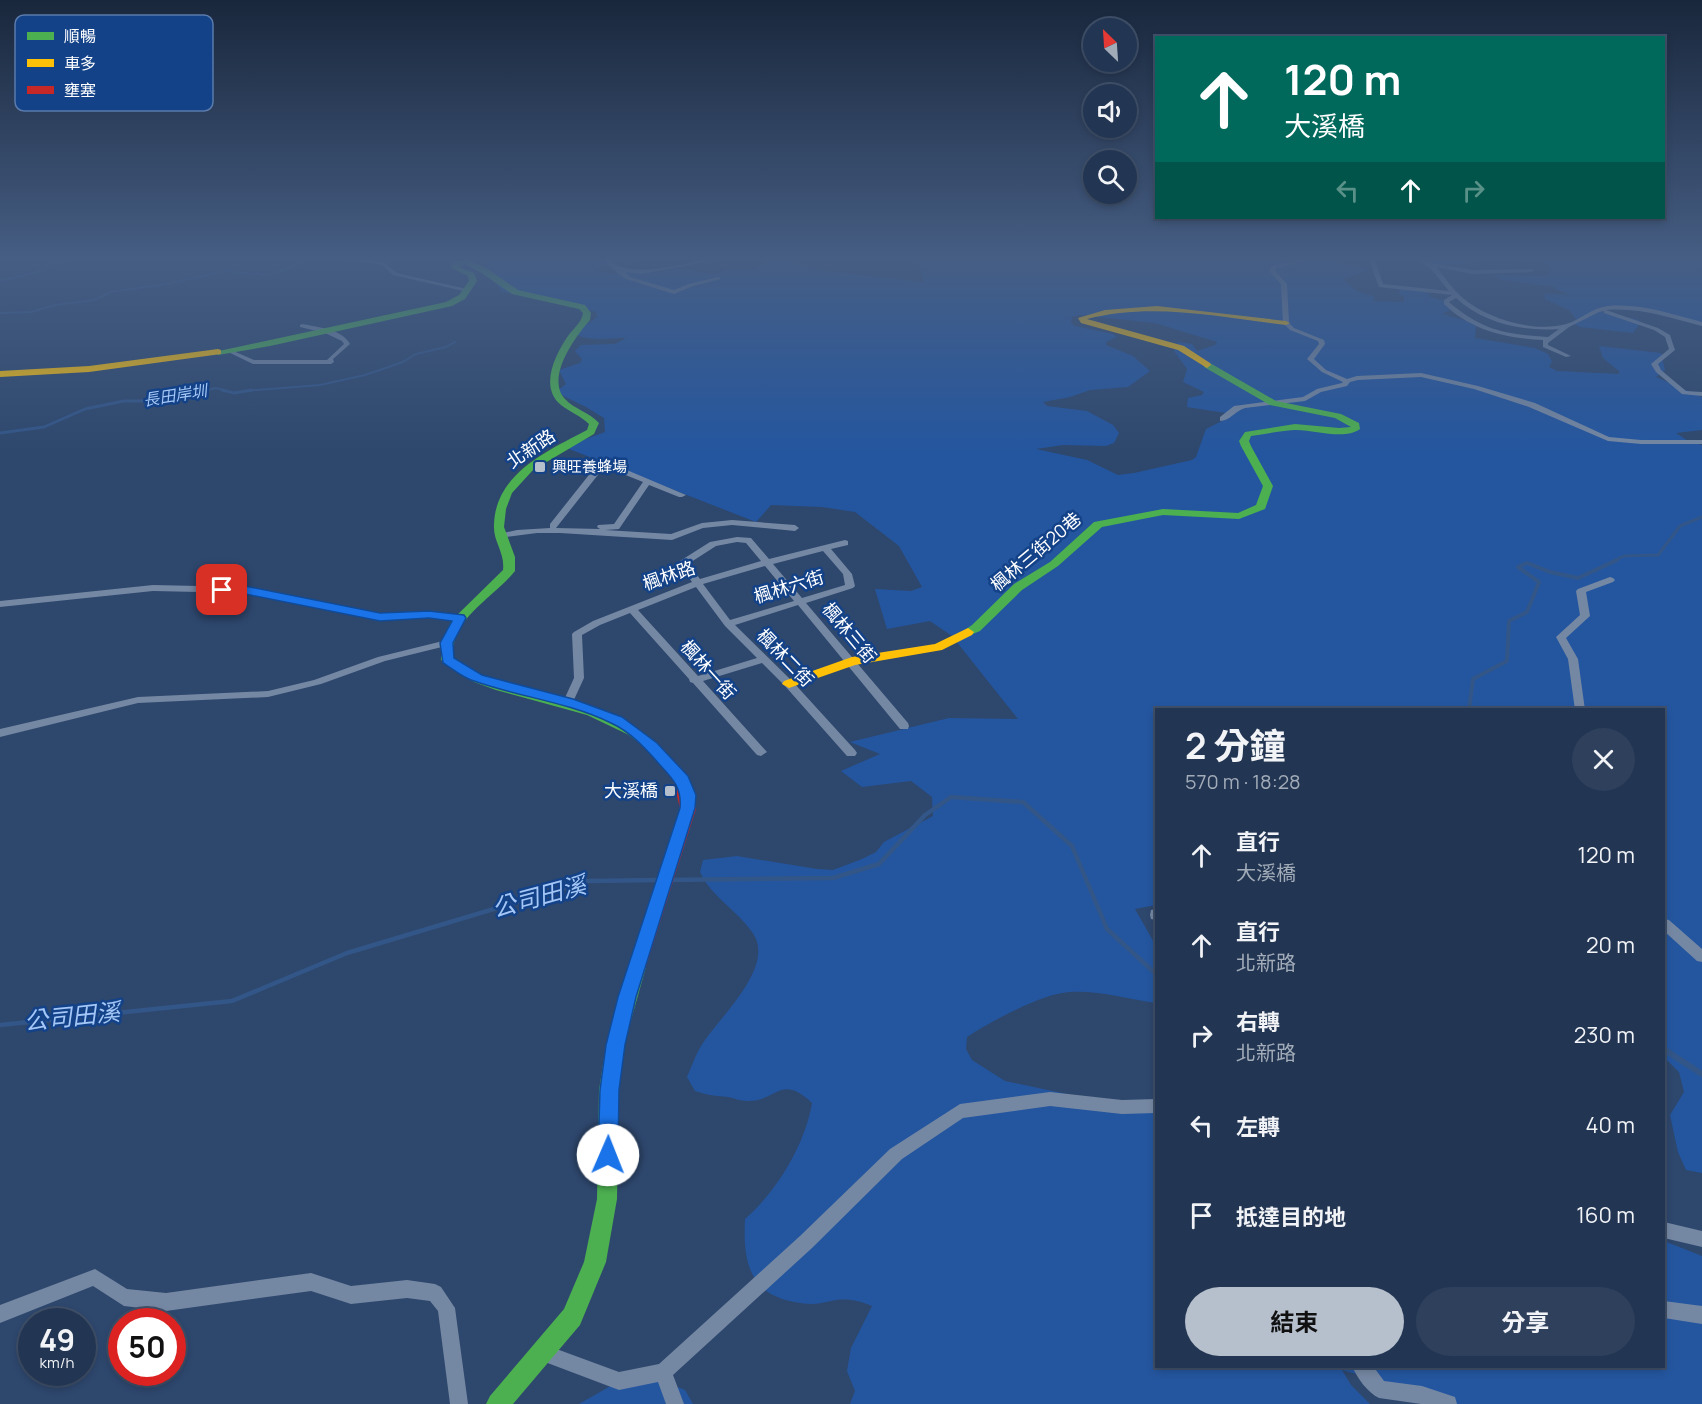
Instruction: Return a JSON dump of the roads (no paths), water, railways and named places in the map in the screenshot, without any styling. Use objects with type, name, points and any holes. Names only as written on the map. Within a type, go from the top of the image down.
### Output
[{"type":"street","points":[[0,374],[89,369],[229,351],[365,323]]},
{"type":"street","name":"北新路","points":[[447,643],[460,618],[476,606],[509,571],[510,553],[500,531],[499,512],[513,481],[525,470],[591,432],[594,423],[589,416],[559,399],[553,385],[555,374],[574,330],[583,323]]},
{"type":"street","points":[[1089,323],[1181,348],[1249,391],[1273,403]]},
{"type":"street","points":[[1281,323],[1321,340],[1322,344],[1310,359],[1324,371],[1347,381]]},
{"type":"street","points":[[1472,323],[1479,328],[1517,337],[1549,339]]},
{"type":"street","points":[[1506,323],[1531,327],[1567,326]]},
{"type":"street","points":[[1568,356],[1545,346],[1545,342],[1574,323]]},
{"type":"street","points":[[1636,323],[1668,336],[1672,350],[1654,364],[1658,371],[1684,393],[1702,396]]},
{"type":"street","points":[[229,351],[253,362],[331,362],[330,359],[347,344],[345,340],[327,331],[302,326]]},
{"type":"street","points":[[1222,419],[1237,408],[1305,399],[1319,390],[1345,384],[1347,381],[1376,376],[1420,375],[1476,387],[1532,405],[1608,439],[1641,442],[1702,442]]},
{"type":"street","name":"楓林三街20巷","points":[[852,661],[938,646],[976,628],[1018,587],[1054,564],[1098,524],[1163,512],[1239,516],[1261,507],[1268,486],[1259,467],[1245,450],[1244,441],[1248,434],[1295,427],[1339,431],[1355,429],[1356,425],[1338,416],[1273,403]]},
{"type":"street","points":[[553,526],[599,468],[619,470],[682,495]]},
{"type":"street","points":[[500,531],[553,526],[616,527],[648,481]]},
{"type":"street","points":[[500,531],[509,533],[553,531],[672,537],[688,528],[735,521],[795,528]]},
{"type":"street","name":"楓林三街","points":[[697,584],[683,563],[705,547],[726,539],[748,540],[852,661],[904,726]]},
{"type":"street","name":"楓林路","points":[[568,702],[579,678],[577,634],[592,624],[632,609],[641,603],[697,584],[845,543]]},
{"type":"street","name":"楓林六街","points":[[728,624],[850,586],[847,574],[825,548]]},
{"type":"street","points":[[1580,708],[1573,659],[1561,638],[1585,616],[1581,591],[1610,580]]},
{"type":"street","name":"楓林二街","points":[[697,584],[728,624],[789,684],[851,753]]},
{"type":"street","points":[[0,604],[153,588],[245,590],[380,617],[429,615],[460,618]]},
{"type":"street","name":"楓林一街","points":[[632,609],[761,752]]},
{"type":"street","points":[[0,734],[138,700],[268,694],[317,682],[382,659],[447,643],[447,660],[477,678],[568,702],[617,720],[636,732],[682,780],[689,795],[688,808],[627,997],[615,1045],[609,1090],[607,1198],[595,1262],[572,1317],[498,1404]]},
{"type":"street","points":[[694,680],[764,659]]},
{"type":"street","points":[[789,684],[852,661]]},
{"type":"street","points":[[1665,925],[1702,957]]},
{"type":"street","points":[[542,1352],[619,1381],[663,1372],[806,1242],[896,1154],[960,1111],[1050,1099],[1122,1107],[1155,1106]]},
{"type":"street","points":[[1665,1230],[1702,1239]]},
{"type":"street","points":[[0,1314],[95,1276],[124,1298],[166,1302],[312,1282],[351,1295],[407,1289],[435,1293],[446,1308],[459,1404]]},
{"type":"street","points":[[1665,1310],[1702,1315]]},
{"type":"street","points":[[1363,1368],[1379,1389],[1422,1395],[1448,1404]]},
{"type":"street","points":[[663,1372],[675,1404]]},
{"type":"waterway","name":"長田岸圳","points":[[248,391],[320,385],[365,375],[403,362],[416,354],[446,347],[455,342]]},
{"type":"waterway","name":"長田岸圳","points":[[202,391],[216,388],[227,391]]},
{"type":"waterway","name":"長田岸圳","points":[[0,433],[44,427],[85,409],[124,401],[156,401],[209,390]]},
{"type":"waterway","name":"長田岸圳","points":[[222,390],[234,393],[248,391]]},
{"type":"waterway","name":"長田岸圳","points":[[248,391],[252,390]]},
{"type":"waterway","points":[[1613,561],[1624,556],[1658,555],[1680,526],[1702,517]]},
{"type":"waterway","points":[[1469,708],[1473,679],[1507,661],[1509,621],[1527,612],[1539,582],[1518,567],[1527,563],[1550,572],[1578,578],[1617,560]]},
{"type":"waterway","name":"公司田溪","points":[[669,880],[833,878],[879,864],[925,815],[951,797],[1023,802],[1072,846],[1107,929],[1155,973]]},
{"type":"waterway","name":"公司田溪","points":[[0,1025],[232,1001],[347,953],[587,881],[659,880]]},
{"type":"waterway","name":"公司田溪","points":[[1665,1050],[1671,1053]]},
{"type":"waterway","name":"公司田溪","points":[[1668,1052],[1702,1074]]},
{"type":"place","name":"興旺養蜂場","points":[[540,467]]},
{"type":"place","name":"大溪橋","points":[[670,791]]}]
